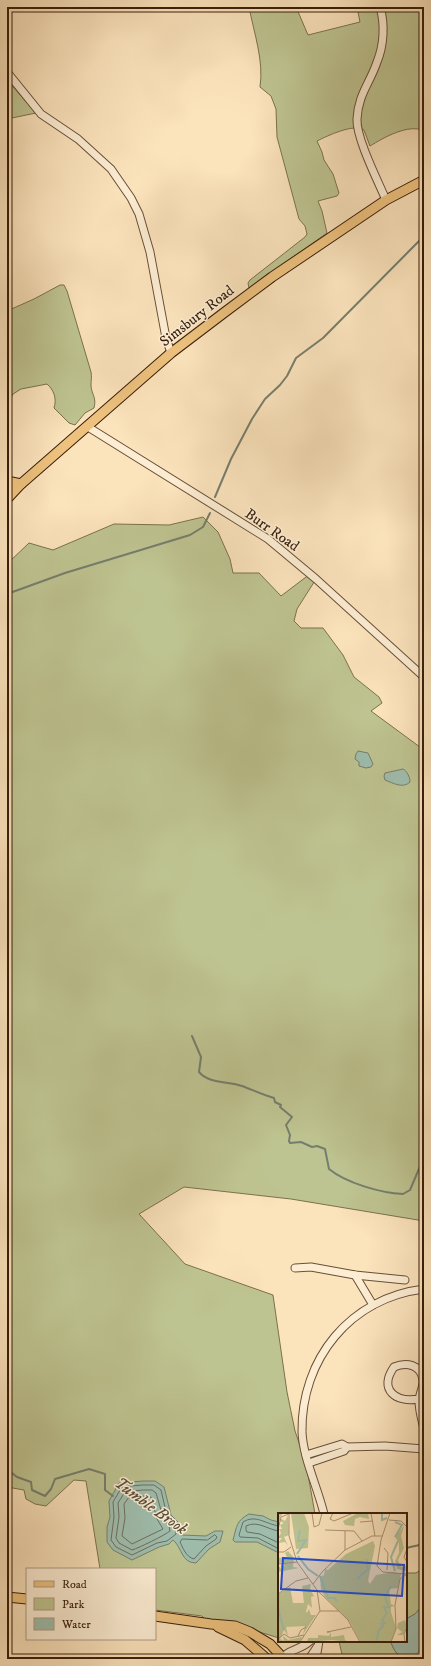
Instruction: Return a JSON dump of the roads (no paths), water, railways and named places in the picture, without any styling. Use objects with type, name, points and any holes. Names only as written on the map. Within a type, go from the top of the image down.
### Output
[{"type":"main road","name":"Simsbury Road","points":[[9,495],[171,353],[272,277],[386,200],[424,180]]},
{"type":"main road","points":[[7,481],[21,484]]},
{"type":"main road","points":[[7,1597],[26,1599]]},
{"type":"main road","points":[[156,1616],[235,1626],[250,1632],[270,1644],[282,1658]]},
{"type":"main road","points":[[211,1624],[245,1640],[267,1659]]},
{"type":"street","points":[[380,7],[383,16],[381,50],[377,62],[361,94],[357,121],[360,138],[386,200]]},
{"type":"street","points":[[7,72],[41,114],[78,139],[111,169],[131,198],[139,214],[150,252],[166,338],[171,353]]},
{"type":"street","name":"Burr Road","points":[[88,427],[268,539],[316,579],[424,676]]},
{"type":"street","points":[[295,1268],[311,1268],[355,1275],[405,1280]]},
{"type":"street","points":[[355,1275],[373,1305]]},
{"type":"street","points":[[324,1513],[306,1455],[302,1433],[304,1407],[309,1382],[316,1364],[326,1346],[348,1322],[373,1305],[396,1295],[424,1289]]},
{"type":"street","points":[[419,1399],[407,1400],[399,1398],[393,1394],[389,1388],[388,1380],[394,1367],[407,1363],[415,1367],[420,1372],[423,1380],[419,1399],[424,1429]]},
{"type":"street","points":[[306,1455],[342,1444],[347,1446],[385,1446],[424,1449]]},
{"type":"street","points":[[309,1464],[344,1451],[347,1446]]},
{"type":"street","points":[[282,1658],[288,1652],[300,1648],[309,1642]]},
{"type":"street","points":[[309,1659],[319,1643]]},
{"type":"street","points":[[316,1659],[319,1643]]},
{"type":"water","points":[[358,751],[368,753],[373,764],[371,767],[366,768],[359,766],[359,762],[355,759]]},
{"type":"water","points":[[403,769],[409,778],[410,782],[407,784],[398,785],[385,780],[385,773]]},
{"type":"water","points":[[155,1481],[164,1487],[171,1515],[178,1522],[180,1534],[206,1536],[215,1531],[223,1531],[220,1542],[209,1549],[196,1563],[185,1558],[173,1540],[169,1544],[159,1547],[132,1560],[113,1550],[107,1542],[107,1527],[110,1517],[109,1501],[119,1483]]},
{"type":"water","points":[[249,1514],[263,1516],[278,1522],[278,1552],[257,1542],[235,1542],[233,1540],[236,1527]]},
{"type":"water","points":[[424,1604],[424,1640],[421,1643],[419,1651],[412,1659],[403,1659],[395,1651],[390,1642],[407,1642],[407,1618],[415,1614]]},
{"type":"waterway","points":[[215,497],[231,459],[252,419],[265,399],[287,376],[296,358],[323,338],[424,236]]},
{"type":"waterway","points":[[7,594],[65,573],[190,535],[203,527],[210,513]]},
{"type":"waterway","points":[[192,1036],[201,1057],[199,1072],[203,1076],[208,1079],[237,1084],[274,1098],[275,1102],[281,1105],[280,1107],[292,1117],[286,1125],[290,1135],[290,1143],[301,1142],[312,1147],[317,1146],[325,1149],[329,1169],[345,1179],[385,1192],[403,1194],[410,1190],[424,1157]]},
{"type":"waterway","name":"Tumble Brook","points":[[7,1469],[17,1477],[31,1482],[32,1490],[45,1496],[51,1489],[55,1479],[89,1469],[105,1474],[105,1490],[113,1496]]},
{"type":"waterway","name":"Tumble Brook","points":[[407,1548],[424,1544]]}]
